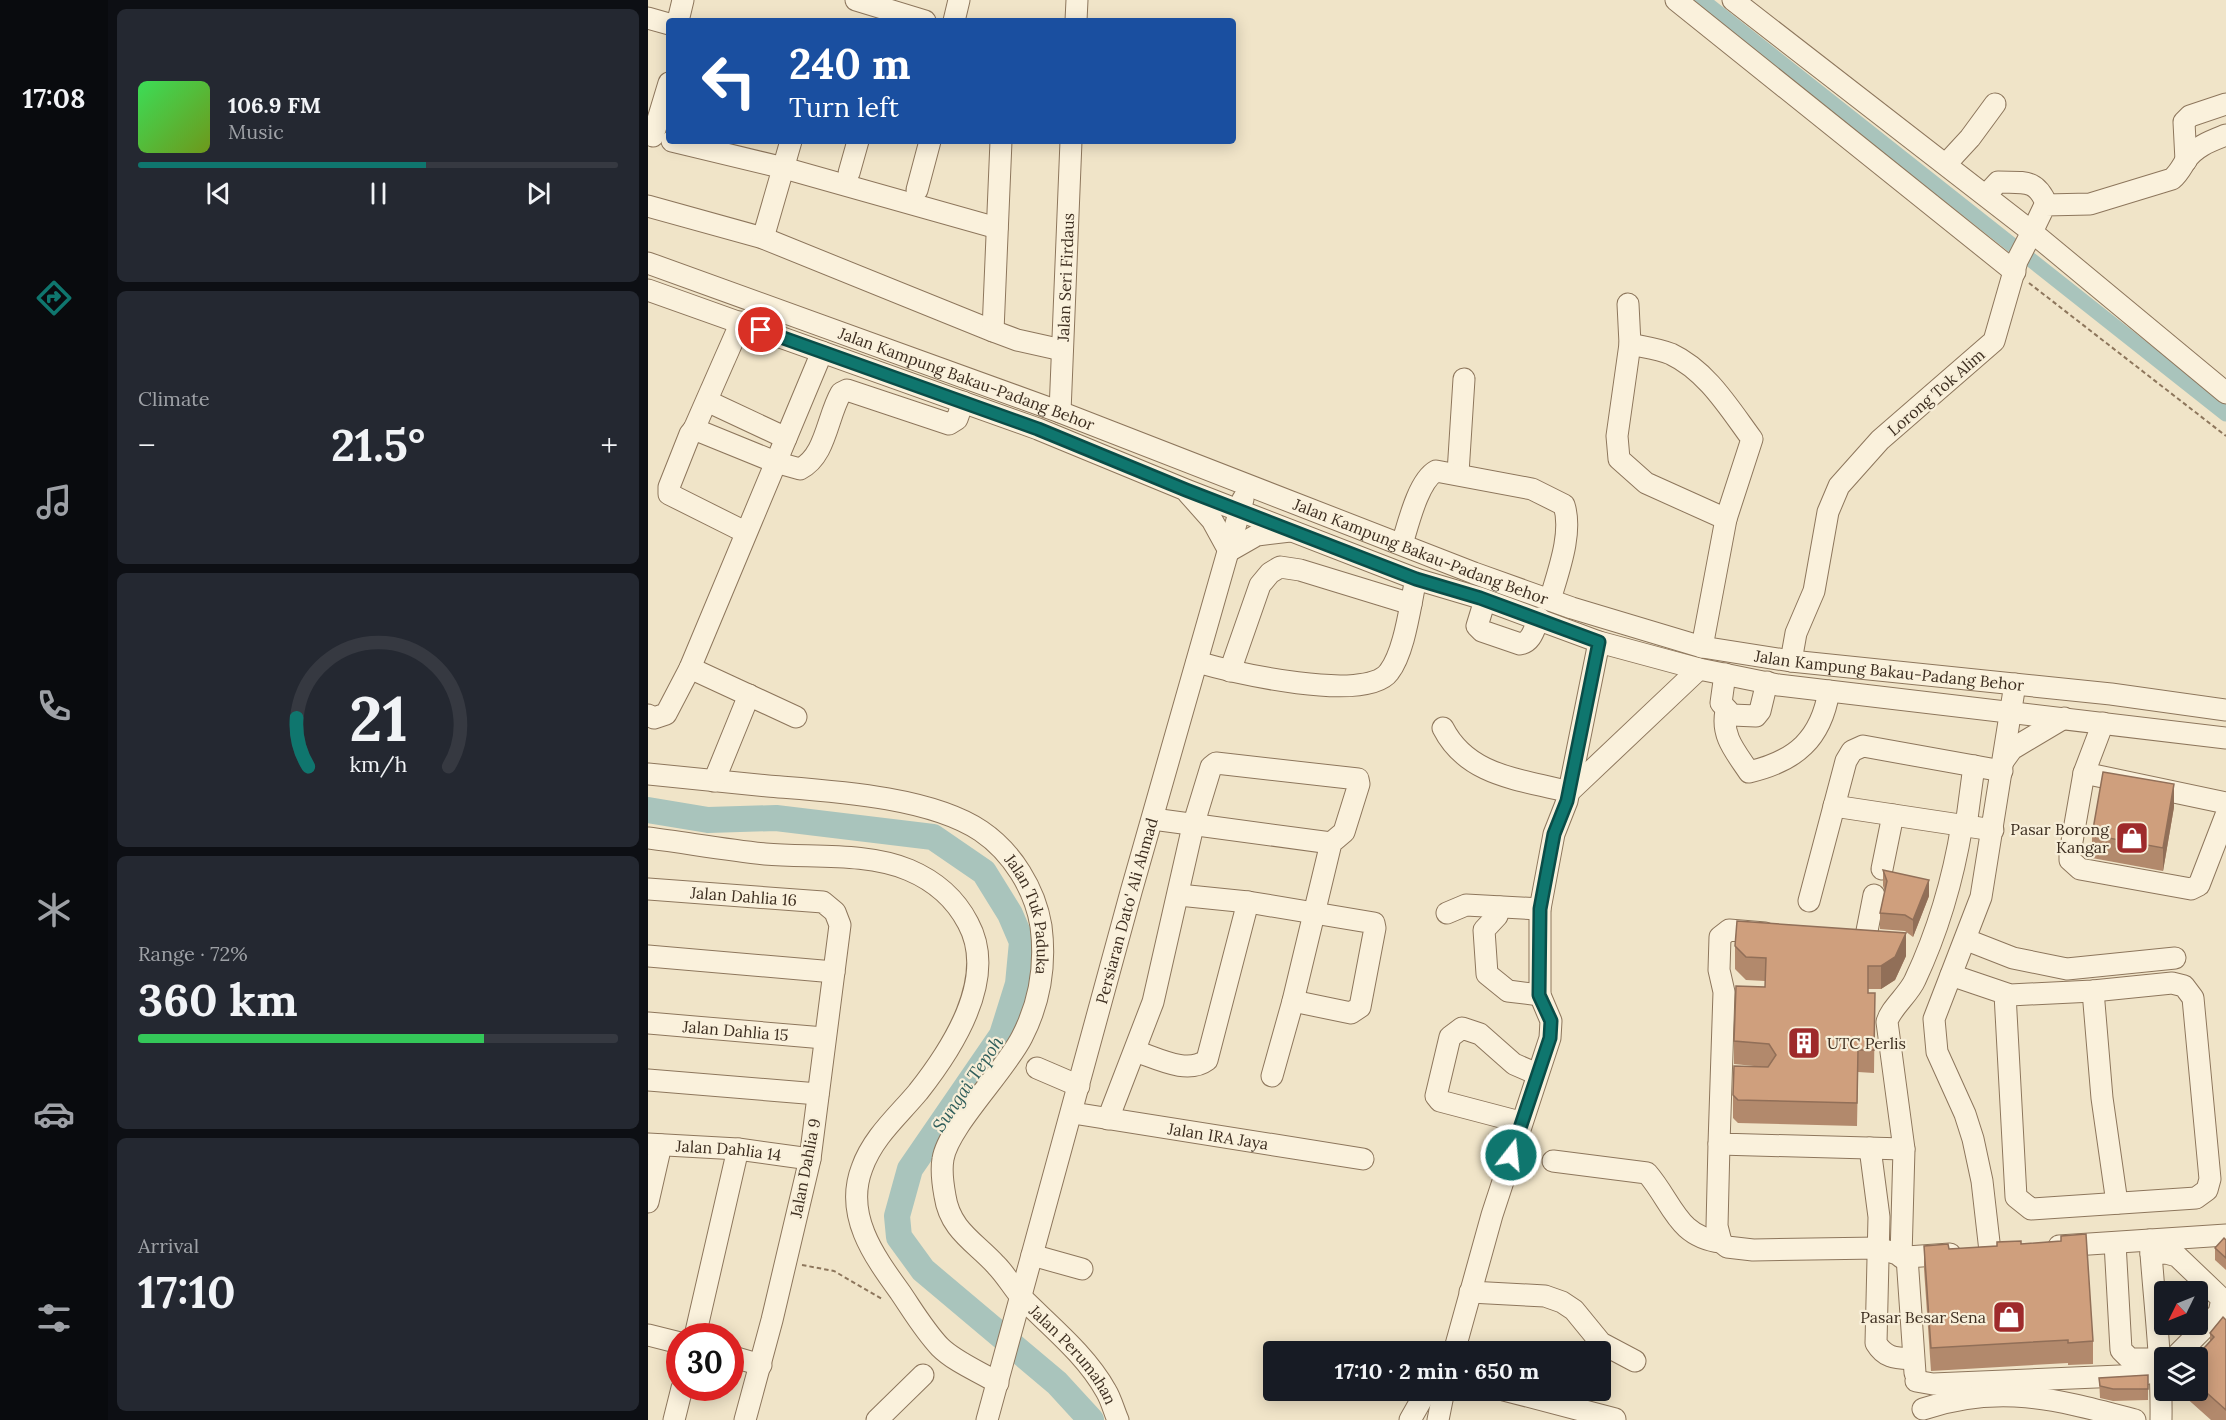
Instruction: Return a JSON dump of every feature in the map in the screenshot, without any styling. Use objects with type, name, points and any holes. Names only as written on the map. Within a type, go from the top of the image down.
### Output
[{"type":"street","points":[[679,18],[683,0]]},
{"type":"street","points":[[855,0],[915,18]]},
{"type":"street","points":[[955,18],[959,0]]},
{"type":"street","points":[[1076,18],[1077,0]]},
{"type":"street","points":[[1676,0],[2023,252],[2226,393]]},
{"type":"street","points":[[1733,0],[1986,195],[2023,252]]},
{"type":"street","points":[[648,18],[666,23]]},
{"type":"street","points":[[661,138],[666,104]]},
{"type":"street","points":[[1946,164],[1970,138],[1995,104]]},
{"type":"street","points":[[2186,161],[2184,122],[2190,116],[2226,104]]},
{"type":"street","points":[[1986,195],[1998,182],[2029,183],[2042,192],[2047,205],[2090,204],[2172,179],[2180,173],[2186,161],[2204,144],[2226,135]]},
{"type":"street","points":[[763,238],[790,144]]},
{"type":"street","points":[[849,173],[857,144]]},
{"type":"street","points":[[917,190],[929,144]]},
{"type":"street","points":[[993,332],[1000,144]]},
{"type":"street","name":"Jalan Seri Firdaus","points":[[1060,412],[1071,144]]},
{"type":"street","points":[[716,146],[784,168],[997,228]]},
{"type":"street","name":"Lorong Tok Alim","points":[[1791,661],[1796,633],[1814,591],[1828,512],[1839,486],[1880,440],[1994,341],[2023,252],[2041,210],[2047,205]]},
{"type":"street","points":[[648,206],[763,238],[993,332],[1062,350]]},
{"type":"street","name":"Jalan Kampung Bakau-Padang Behor","points":[[648,263],[1060,412],[1247,486],[1550,600],[1702,646],[1791,661],[2015,684],[2226,710]]},
{"type":"street","name":"Jalan Kampung Bakau-Padang Behor","points":[[648,290],[1038,429],[1186,490],[1416,579],[1539,618],[1599,642],[1699,669],[1767,682],[2010,714],[2064,718],[2226,738]]},
{"type":"street","points":[[1628,304],[1630,344],[1617,436],[1619,459],[1646,483],[1726,519]]},
{"type":"street","points":[[741,322],[690,434],[669,487],[669,494],[745,532]]},
{"type":"street","points":[[1630,344],[1669,353],[1692,366],[1712,386],[1752,439],[1726,519],[1702,646]]},
{"type":"street","points":[[648,715],[654,718],[666,714],[690,668],[822,352]]},
{"type":"street","points":[[1458,473],[1464,379]]},
{"type":"street","points":[[694,429],[775,462],[800,469],[809,464],[816,455],[836,401],[841,393],[847,390],[949,424],[957,418],[963,402]]},
{"type":"street","points":[[707,401],[786,438]]},
{"type":"street","points":[[1402,544],[1416,501],[1429,475],[1436,471],[1458,473],[1532,489],[1564,505],[1567,515],[1561,563],[1550,600]]},
{"type":"street","name":"Persiaran Dato' Ali Ahmad","points":[[987,1420],[1247,486]]},
{"type":"street","points":[[1186,490],[1212,520],[1229,552],[1257,535],[1295,531]]},
{"type":"street","points":[[1230,671],[1260,585],[1270,573],[1280,567],[1300,570],[1411,604]]},
{"type":"street","points":[[1197,662],[1230,671],[1295,682],[1341,686],[1373,684],[1389,673],[1397,659],[1416,579]]},
{"type":"street","points":[[1485,600],[1477,626],[1482,631],[1520,644],[1530,639],[1539,618]]},
{"type":"street","points":[[1457,1341],[1520,1122],[1550,1038],[1551,1021],[1539,995],[1540,909],[1554,834],[1569,792],[1599,642]]},
{"type":"street","points":[[690,668],[796,717]]},
{"type":"street","points":[[1569,792],[1699,669]]},
{"type":"street","points":[[1725,674],[1720,703],[1732,716],[1756,716],[1760,711],[1767,682]]},
{"type":"street","points":[[1990,1251],[1982,1181],[1973,1139],[1965,1114],[1937,1052],[1934,1019],[1981,897],[2015,684]]},
{"type":"street","points":[[1726,711],[1724,725],[1727,739],[1749,772],[1803,749],[1816,731],[1826,708],[1829,691]]},
{"type":"street","points":[[714,781],[749,695]]},
{"type":"street","points":[[2003,766],[2012,749],[2064,718]]},
{"type":"street","points":[[2103,723],[2084,773],[2070,853],[2070,860],[2080,869],[2191,889],[2199,885],[2226,815]]},
{"type":"street","points":[[1443,728],[1458,751],[1479,767],[1503,777],[1569,792]]},
{"type":"street","points":[[1809,901],[1846,761],[1857,748],[1863,746],[1974,766],[2003,766]]},
{"type":"street","points":[[1108,1119],[1153,1002],[1193,826],[1211,767],[1216,763],[1358,779],[1344,832],[1331,843],[1293,1001],[1272,1076]]},
{"type":"street","points":[[1974,766],[1953,880],[1920,946],[1905,998],[1892,1011],[1887,1022],[1904,1149],[1904,1257],[1912,1359],[1924,1415],[1967,1390],[2143,1375],[2154,1368]]},
{"type":"street","points":[[2084,773],[2226,803]]},
{"type":"street","name":"Jalan Tuk Paduka","points":[[648,774],[828,791],[902,802],[934,811],[980,830],[1003,849],[1017,867],[1032,894],[1039,918],[1044,956],[1042,982],[1023,1036],[1010,1058],[955,1131],[943,1160],[945,1196],[953,1223],[996,1265],[1019,1303]]},
{"type":"street","points":[[1834,807],[1993,830]]},
{"type":"street","points":[[1882,869],[1893,816]]},
{"type":"street","points":[[1153,819],[1331,843]]},
{"type":"street","points":[[648,838],[764,854],[883,862],[908,870],[932,883],[955,901],[974,933],[978,955],[977,980],[966,1019],[919,1091],[890,1123],[861,1168],[858,1184],[858,1218],[866,1239],[885,1272],[920,1322],[945,1351],[1001,1373]]},
{"type":"street","name":"Jalan Dahlia 16","points":[[648,889],[823,902],[835,912]]},
{"type":"street","points":[[1179,895],[1248,902],[1374,923],[1375,928],[1360,1007],[1351,1013],[1293,1001]]},
{"type":"street","points":[[1842,939],[1874,942],[1874,895]]},
{"type":"street","points":[[1135,1051],[1185,1066],[1198,1066],[1207,1060],[1248,902]]},
{"type":"street","points":[[1447,913],[1466,905],[1540,909]]},
{"type":"street","points":[[1500,907],[1497,916],[1484,930],[1487,974],[1508,991],[1539,995]]},
{"type":"street","name":"Jalan Dahlia 9","points":[[745,1420],[761,1365],[810,1159],[840,925],[835,912]]},
{"type":"street","points":[[1721,1242],[1717,1226],[1719,1144],[1732,1076],[1724,993],[1719,970],[1720,937],[1729,930],[1786,935]]},
{"type":"street","points":[[1966,940],[2013,958],[2067,969],[2175,958]]},
{"type":"street","points":[[648,956],[834,972]]},
{"type":"street","points":[[1951,975],[2005,994],[2031,995],[2093,991],[2172,983],[2184,986],[2193,998],[2210,1179],[2207,1190],[2196,1198],[2031,1209],[2016,1197],[2005,994]]},
{"type":"street","points":[[2093,991],[2102,1098],[2117,1203]]},
{"type":"street","points":[[1905,998],[1937,1007]]},
{"type":"street","name":"Jalan Dahlia 15","points":[[648,1023],[824,1038]]},
{"type":"street","points":[[1520,1122],[1440,1101],[1436,1096],[1450,1037],[1462,1028],[1480,1034],[1514,1064],[1537,1074]]},
{"type":"street","points":[[1037,1068],[1079,1086]]},
{"type":"street","points":[[648,1080],[818,1094]]},
{"type":"street","name":"Jalan IRA Jaya","points":[[1073,1113],[1363,1159]]},
{"type":"street","points":[[1719,1144],[1904,1149]]},
{"type":"street","points":[[648,1202],[654,1145]]},
{"type":"street","name":"Jalan Dahlia 14","points":[[654,1145],[738,1149],[810,1159]]},
{"type":"street","points":[[1870,1148],[1879,1217],[1876,1343],[1882,1352],[1890,1357],[1912,1359]]},
{"type":"street","points":[[698,1323],[738,1149]]},
{"type":"street","points":[[1553,1161],[1647,1173],[1662,1190],[1688,1231],[1706,1240],[1721,1242],[1727,1247],[1753,1251],[1878,1248],[1904,1257],[2013,1250]]},
{"type":"street","points":[[2151,1247],[2226,1235]]},
{"type":"street","points":[[2115,1242],[2121,1350],[2130,1359],[2154,1358]]},
{"type":"street","points":[[2036,1248],[2115,1242],[2151,1247],[2177,1256],[2222,1299],[2218,1313],[2179,1347]]},
{"type":"street","points":[[2151,1247],[2165,1347]]},
{"type":"street","points":[[1032,1255],[1082,1269]]},
{"type":"street","points":[[1470,1292],[1545,1296],[1562,1302],[1574,1310],[1601,1343],[1635,1361]]},
{"type":"street","name":"Jalan Perumahan","points":[[1019,1303],[1077,1352],[1107,1391],[1118,1420]]},
{"type":"street","points":[[648,1335],[666,1340]]},
{"type":"street","points":[[744,1360],[761,1365]]},
{"type":"street","points":[[877,1420],[923,1376]]},
{"type":"street","points":[[1916,1381],[1967,1390],[2048,1398],[2135,1420]]},
{"type":"street","points":[[674,1420],[679,1401]]},
{"type":"street","points":[[1410,1420],[1421,1401]]},
{"type":"street","points":[[1438,1420],[1442,1401]]},
{"type":"street","points":[[1546,1401],[1615,1419]]},
{"type":"street","points":[[2161,1401],[2161,1420]]},
{"type":"path","points":[[2023,252],[2226,436]]},
{"type":"path","points":[[786,1261],[834,1271],[883,1300]]},
{"type":"building","points":[[2103,772],[2174,784],[2163,848],[2092,835]]},
{"type":"building","points":[[1883,870],[1929,880],[1913,920],[1905,915],[1880,913],[1887,881]]},
{"type":"building","name":"UTC Perlis","points":[[1737,921],[1906,933],[1895,957],[1881,966],[1868,966],[1868,993],[1875,993],[1874,1050],[1858,1050],[1857,1103],[1738,1100],[1733,1095],[1734,1066],[1768,1067],[1776,1055],[1769,1044],[1734,1041],[1736,986],[1765,987],[1766,958],[1746,957],[1735,946]]},
{"type":"building","name":"Pasar Besar Sena","points":[[2086,1234],[2093,1341],[2068,1343],[2068,1340],[1931,1348],[1924,1246],[1948,1244],[1949,1249],[1997,1246],[1997,1242],[2021,1241],[2021,1244],[2061,1241],[2061,1236]]},
{"type":"building","points":[[2224,1238],[2226,1240],[2226,1258],[2215,1248]]},
{"type":"building","points":[[2223,1317],[2226,1320],[2226,1410],[2208,1394],[2208,1347],[2205,1347],[2214,1337],[2210,1333]]},
{"type":"building","points":[[2148,1375],[2148,1389],[2113,1389],[2100,1386],[2099,1378]]},
{"type":"waterway","points":[[1702,0],[2226,414]]},
{"type":"waterway","name":"Sungai Tepoh","points":[[648,810],[708,820],[776,818],[933,837],[984,872],[1010,914],[1022,942],[1018,984],[1002,1035],[910,1169],[897,1216],[899,1237],[923,1270],[1057,1383],[1091,1420]]},
{"type":"place","name":"Pasar Borong Kangar","points":[[2132,838]]},
{"type":"place","name":"UTC Perlis","points":[[1804,1043]]},
{"type":"place","name":"Pasar Besar Sena","points":[[2009,1317]]},
{"type":"route","points":[[761,330],[1038,429],[1186,490],[1416,579],[1480,598],[1599,642],[1567,801],[1554,834],[1540,909],[1539,995],[1551,1021],[1550,1038],[1520,1122],[1511,1155]]}]
